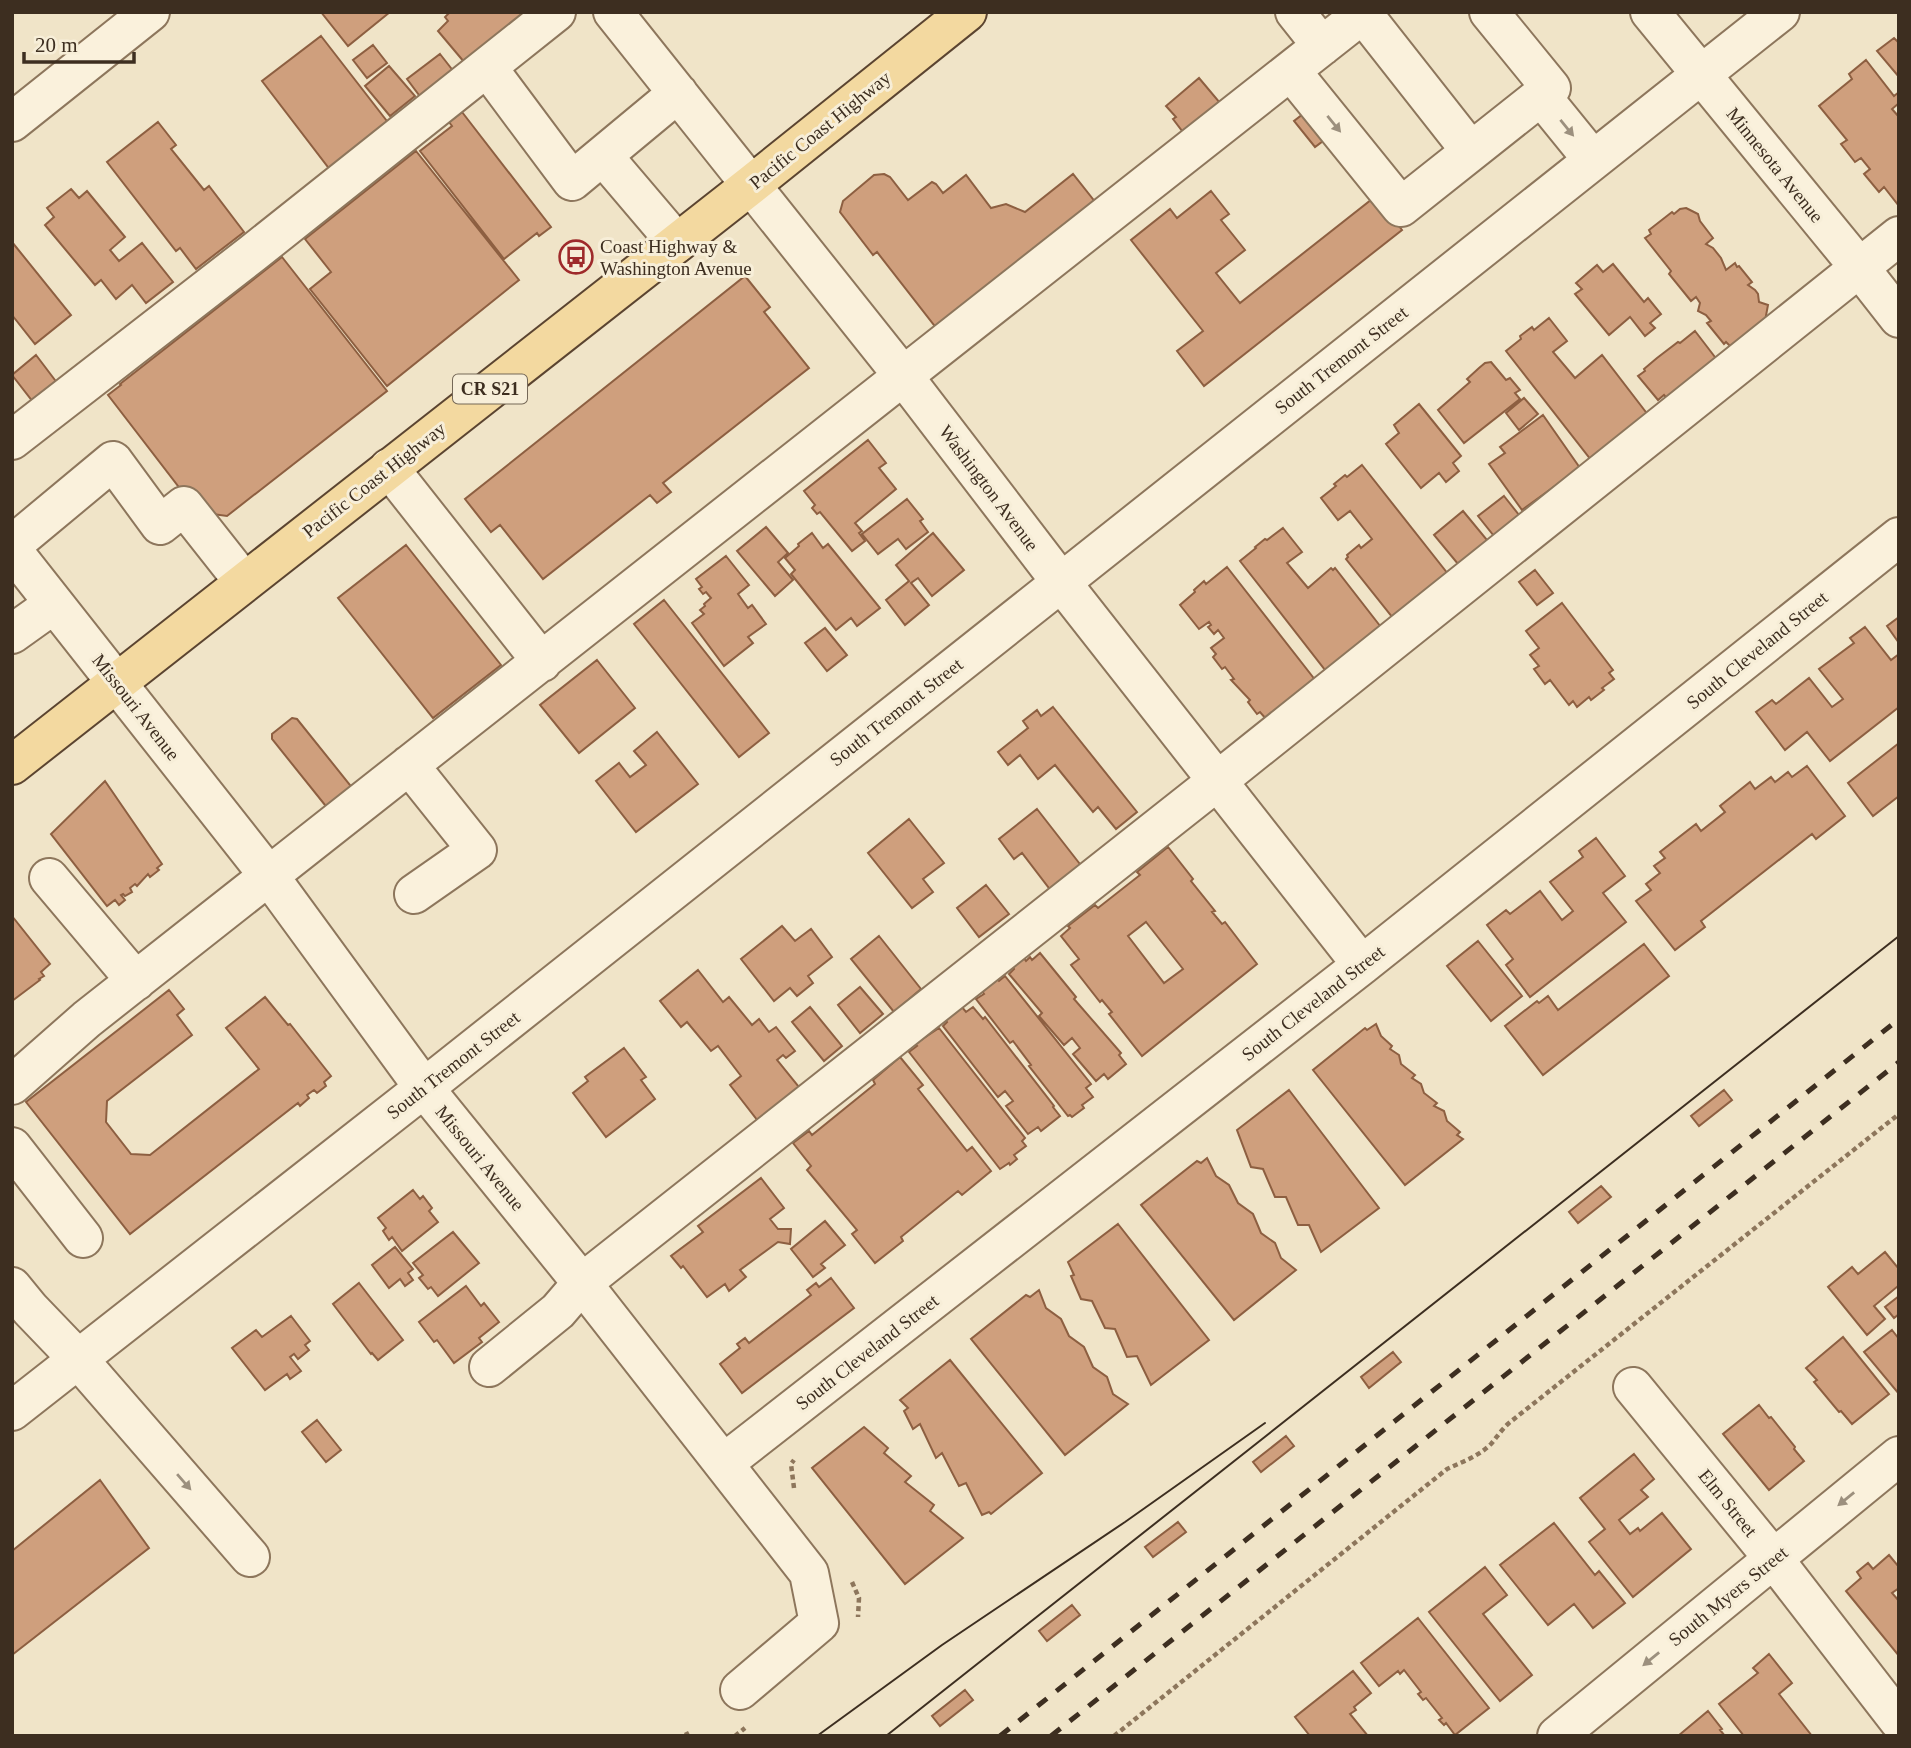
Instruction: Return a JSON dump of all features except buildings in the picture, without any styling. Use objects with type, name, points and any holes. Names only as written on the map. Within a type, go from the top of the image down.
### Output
[{"type":"main road","name":"Pacific Coast Highway","points":[[12,765],[751,185],[967,12]]},
{"type":"street","points":[[12,122],[150,12]]},
{"type":"street","points":[[12,440],[556,12]]},
{"type":"street","name":"Washington Avenue","points":[[613,12],[904,377],[1216,782],[1362,965]]},
{"type":"street","points":[[1295,12],[1322,46]]},
{"type":"street","points":[[1291,71],[1401,207],[1551,88],[1489,12]]},
{"type":"street","name":"Minnesota Avenue","points":[[1650,12],[1899,318]]},
{"type":"street","name":"South Tremont Street","points":[[12,1411],[424,1088],[1780,12]]},
{"type":"street","points":[[12,1085],[87,1019],[1364,13],[1470,150]]},
{"type":"street","points":[[487,67],[572,181],[678,93]]},
{"type":"street","points":[[1541,96],[1593,160]]},
{"type":"street","points":[[603,156],[677,243]]},
{"type":"street","points":[[489,1367],[558,1311],[582,1283],[1216,782],[1899,236]]},
{"type":"street","points":[[12,547],[113,461],[160,525],[184,506],[244,582]]},
{"type":"street","points":[[389,468],[542,662]]},
{"type":"street","name":"South Cleveland Street","points":[[724,1463],[1362,965],[1899,537]]},
{"type":"street","name":"Missouri Avenue","points":[[12,547],[269,876],[424,1088],[582,1283],[809,1573],[819,1623],[748,1705]]},
{"type":"street","points":[[12,634],[54,604]]},
{"type":"street","points":[[409,765],[477,850],[414,894]]},
{"type":"street","points":[[49,877],[136,981]]},
{"type":"street","points":[[12,1147],[83,1238]]},
{"type":"street","points":[[21,1298],[78,1359],[250,1557]]},
{"type":"street","name":"Elm Street","points":[[1633,1387],[1773,1558],[1899,1721]]},
{"type":"street","name":"South Myers Street","points":[[1557,1736],[1899,1456]]},
{"type":"path","points":[[1114,1736],[1447,1469],[1474,1457],[1491,1444],[1509,1423],[1899,1114]]},
{"type":"path","points":[[796,1455],[791,1464],[792,1485],[796,1494]]},
{"type":"path","points":[[851,1580],[859,1598],[856,1627]]},
{"type":"path","points":[[735,1736],[748,1705]]},
{"type":"tram line","points":[[886,1736],[1899,936]]},
{"type":"tram line","points":[[817,1736],[942,1645],[1125,1522],[1265,1423]]},
{"type":"railway","points":[[1000,1736],[1899,1019]]},
{"type":"railway","points":[[1051,1736],[1899,1062]]},
{"type":"place","name":"Coast Highway & Washington Avenue","points":[[576,257]]}]
